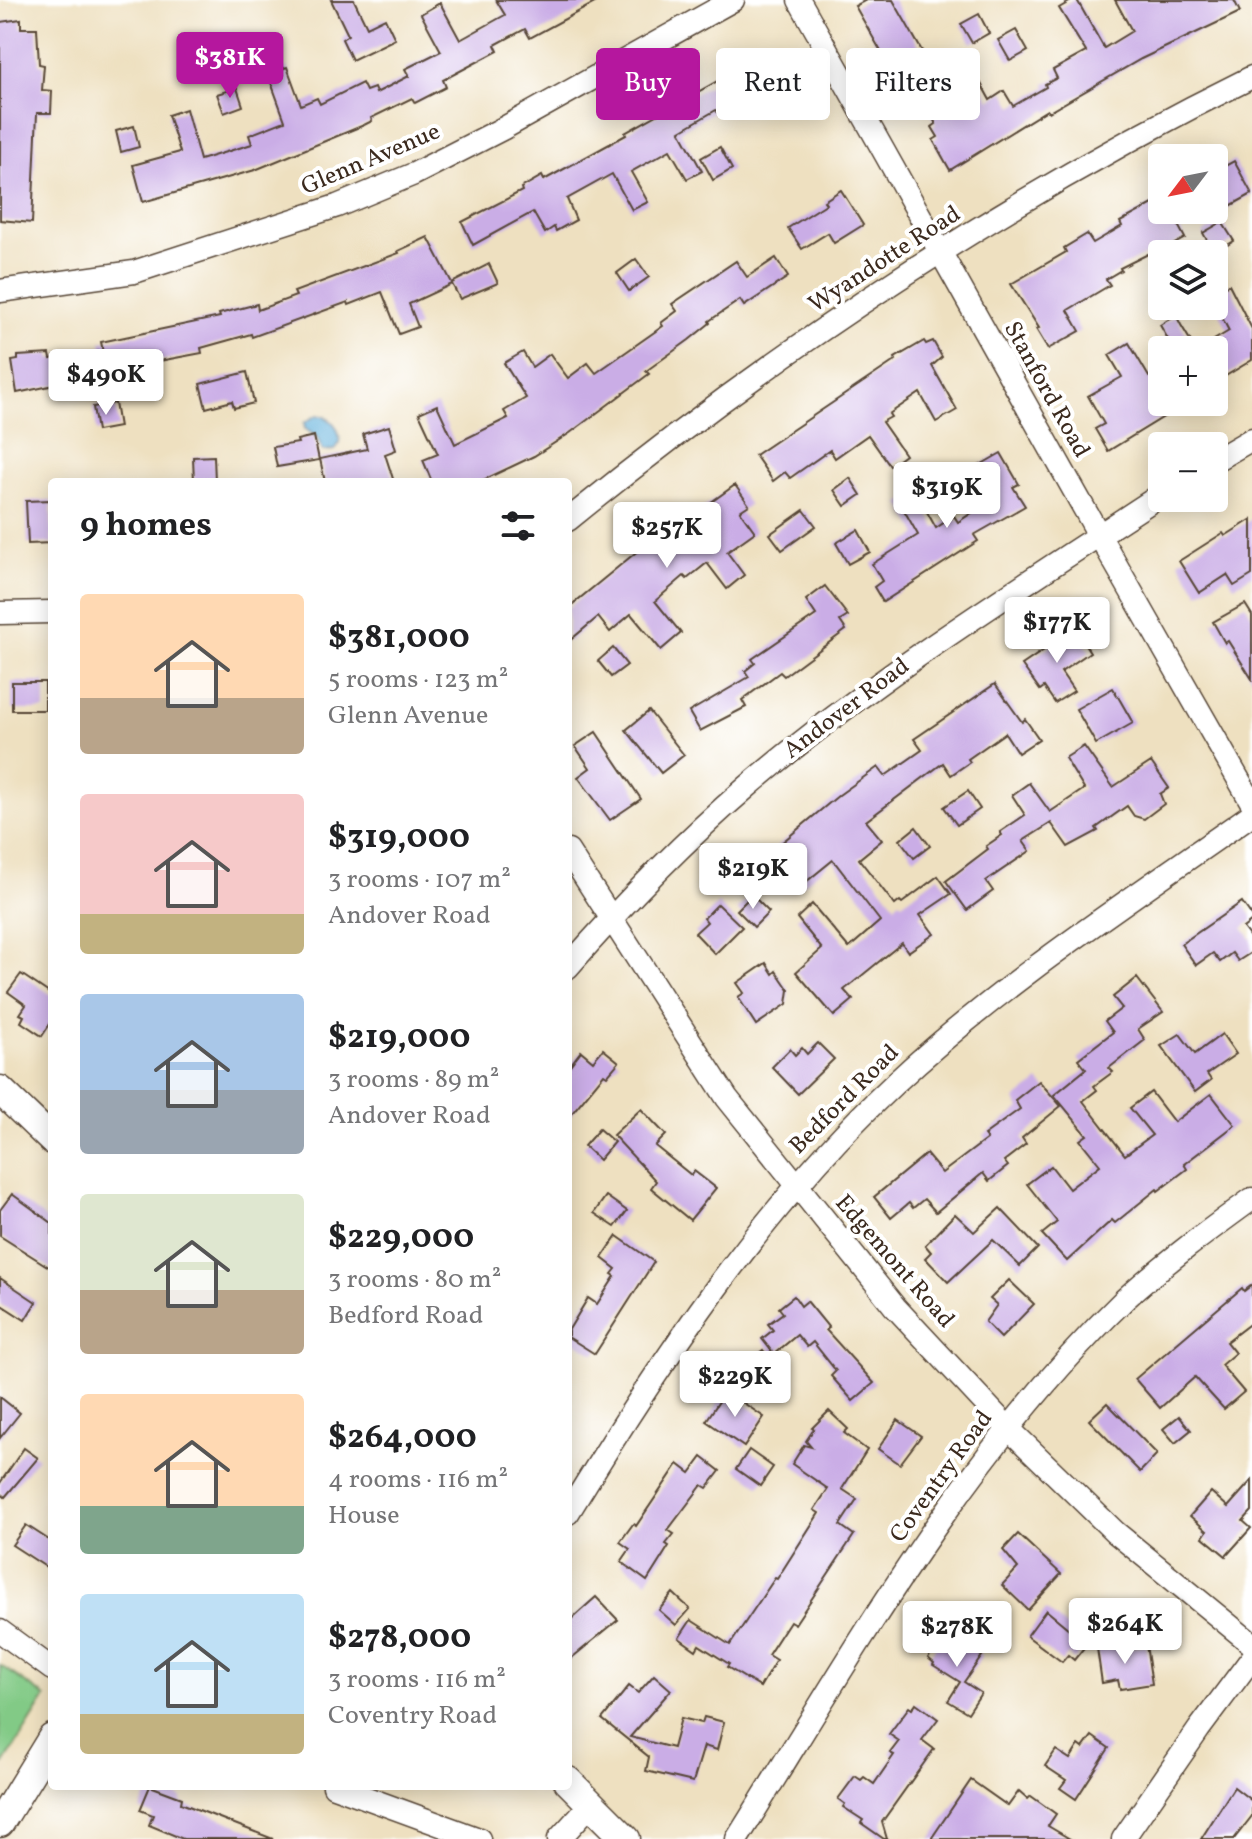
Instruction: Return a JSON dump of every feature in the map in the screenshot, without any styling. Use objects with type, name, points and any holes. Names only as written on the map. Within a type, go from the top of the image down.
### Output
[{"type":"street","name":"Glenn Avenue","points":[[0,291],[134,272],[337,206],[414,174],[504,128],[733,0]]},
{"type":"street","name":"Stanford Road","points":[[799,0],[1252,803]]},
{"type":"street","name":"Wyandotte Road","points":[[572,517],[626,473],[832,323],[1090,162],[1252,77]]},
{"type":"street","points":[[1228,453],[1252,439]]},
{"type":"street","name":"Andover Road","points":[[572,963],[690,838],[797,746],[915,658],[1148,503]]},
{"type":"street","points":[[0,613],[48,612]]},
{"type":"street","name":"Bedford Road","points":[[572,1506],[628,1415],[691,1322],[796,1186],[894,1084],[985,1005],[1252,814]]},
{"type":"street","name":"Edgemont Road","points":[[572,857],[727,1098],[895,1307],[1009,1429],[1115,1532],[1252,1644]]},
{"type":"street","points":[[0,1090],[48,1136]]},
{"type":"street","name":"Coventry Road","points":[[737,1839],[897,1584],[955,1498],[1049,1379],[1125,1300],[1179,1252],[1252,1199]]},
{"type":"street","points":[[0,1631],[48,1666]]},
{"type":"street","points":[[1123,1839],[1252,1658]]},
{"type":"street","points":[[0,1823],[48,1745]]},
{"type":"street","points":[[572,1785],[626,1839]]},
{"type":"street","points":[[345,1790],[479,1839]]},
{"type":"street","points":[[559,1839],[590,1805]]},
{"type":"green space","points":[[0,1665],[46,1697],[0,1770]]},
{"type":"water","points":[[317,415],[331,420],[336,427],[340,442],[335,450],[323,451],[317,437],[305,429],[304,423]]},
{"type":"building","points":[[331,0],[354,0],[367,27],[385,18],[395,39],[352,60],[342,39],[348,35]]},
{"type":"building","points":[[496,0],[600,0],[530,38],[525,29],[495,45],[498,51],[443,80],[446,87],[415,103],[412,98],[371,118],[372,121],[364,125],[255,170],[143,202],[133,165],[180,152],[168,115],[186,109],[200,160],[252,144],[249,135],[285,121],[268,74],[287,67],[301,105],[317,98],[320,104],[362,83],[366,91],[374,88],[376,93],[409,76],[405,69],[441,51],[421,14],[440,3],[460,40],[505,15]]},
{"type":"building","points":[[866,0],[893,0],[920,48],[879,48],[855,6]]},
{"type":"building","points":[[1077,0],[1104,48],[1132,31],[1115,0],[1234,0],[1240,12],[1141,59],[1049,112],[1047,110],[950,170],[933,140],[938,137],[932,127],[936,124],[934,120],[980,120],[980,82],[990,100],[1004,91],[1013,106],[1057,78],[1053,70],[1086,52],[1059,8]]},
{"type":"building","points":[[979,14],[989,33],[972,43],[961,24]]},
{"type":"building","points":[[21,19],[21,28],[37,28],[39,64],[44,65],[42,90],[52,91],[51,113],[37,113],[32,223],[0,220],[0,22]]},
{"type":"building","points":[[1016,30],[1028,51],[1010,61],[998,40]]},
{"type":"building","points":[[716,82],[716,110],[700,119],[700,91]]},
{"type":"building","points":[[237,88],[243,106],[224,113],[217,94]]},
{"type":"building","points":[[648,120],[699,120],[680,131],[702,171],[687,179],[670,150],[631,172],[648,202],[632,210],[612,174],[567,199],[576,220],[556,231],[554,227],[545,233],[533,212],[473,245],[462,222],[522,191],[521,188],[542,176],[544,180]]},
{"type":"building","points":[[134,126],[139,147],[121,152],[116,131]]},
{"type":"building","points":[[720,147],[732,169],[713,180],[701,158]]},
{"type":"building","points":[[1234,161],[1252,194],[1228,207],[1228,164]]},
{"type":"building","points":[[841,190],[863,225],[834,243],[828,233],[802,249],[788,228],[826,204],[824,201]]},
{"type":"building","points":[[1148,207],[1148,224],[1178,224],[1185,238],[1148,240],[1148,254],[1120,268],[1106,279],[1110,285],[1068,310],[1080,331],[1048,349],[1036,329],[1039,328],[1011,284],[1066,252],[1064,248],[1087,234],[1093,243],[1122,226],[1120,222]]},
{"type":"building","points":[[1223,224],[1234,241],[1228,245],[1228,240],[1207,240],[1203,233]]},
{"type":"building","points":[[428,237],[452,283],[489,264],[498,283],[460,299],[452,284],[409,304],[418,327],[399,334],[382,292],[252,337],[251,334],[201,348],[202,353],[159,361],[158,357],[77,374],[78,380],[17,393],[12,361],[18,360],[18,356],[50,354],[51,359],[103,351],[101,342],[220,317],[219,314],[257,304],[258,310],[296,296],[294,292],[399,253]]},
{"type":"building","points":[[776,258],[788,277],[744,306],[740,300],[709,321],[689,340],[646,371],[649,374],[534,456],[487,478],[430,478],[423,460],[438,454],[419,413],[437,405],[455,444],[508,418],[504,411],[526,398],[504,363],[523,352],[532,367],[550,354],[568,378],[588,363],[596,373],[663,326],[661,323],[677,311],[672,304],[736,261],[747,277]]},
{"type":"building","points":[[636,259],[649,277],[629,291],[617,273]]},
{"type":"building","points":[[1228,285],[1252,329],[1252,360],[1228,375],[1228,336],[1221,336],[1229,331],[1223,320],[1228,320]]},
{"type":"building","points":[[1168,320],[1178,320],[1188,336],[1166,336],[1160,325]]},
{"type":"building","points":[[924,341],[926,344],[933,341],[942,357],[932,366],[957,410],[936,422],[920,393],[882,422],[905,455],[890,466],[868,435],[835,458],[830,450],[790,478],[785,472],[773,481],[755,455]]},
{"type":"building","points":[[1129,343],[1148,375],[1148,416],[1165,416],[1108,451],[1095,429],[1104,424],[1088,396],[1122,377],[1109,355]]},
{"type":"building","points":[[247,372],[254,403],[234,408],[232,401],[206,408],[200,384]]},
{"type":"building","points":[[115,403],[119,427],[97,431],[93,407]]},
{"type":"building","points":[[389,426],[396,450],[385,454],[393,478],[324,478],[320,459],[367,449],[363,434]]},
{"type":"building","points":[[314,436],[319,460],[277,467],[273,447],[298,443],[297,440]]},
{"type":"building","points":[[1001,453],[1019,484],[1013,487],[1025,506],[974,535],[978,541],[883,602],[874,587],[882,581],[872,564],[918,535],[900,503],[917,494],[936,528],[954,516],[958,522],[988,502],[975,468]]},
{"type":"building","points":[[214,456],[215,478],[194,478],[193,457]]},
{"type":"building","points":[[850,478],[861,495],[845,506],[834,490]]},
{"type":"building","points":[[735,485],[749,505],[740,511],[755,532],[727,552],[744,575],[727,589],[707,563],[687,579],[684,576],[655,601],[681,633],[661,650],[631,614],[610,632],[598,617],[572,639],[572,605],[684,513],[689,518]]},
{"type":"building","points":[[48,500],[48,543],[28,544],[26,501]]},
{"type":"building","points":[[804,510],[816,526],[782,550],[770,534]]},
{"type":"building","points":[[1252,519],[1252,575],[1234,586],[1227,575],[1199,593],[1179,561]]},
{"type":"building","points":[[858,530],[870,552],[848,564],[836,543]]},
{"type":"building","points":[[825,586],[848,616],[840,621],[846,630],[784,676],[780,672],[742,700],[746,707],[700,731],[689,712],[749,677],[745,671],[755,663],[752,659],[816,615],[806,600]]},
{"type":"building","points":[[1245,604],[1252,615],[1252,679],[1213,622]]},
{"type":"building","points":[[1075,629],[1090,652],[1061,672],[1074,691],[1055,703],[1044,687],[1040,690],[1022,665]]},
{"type":"building","points":[[613,648],[627,665],[611,677],[598,661]]},
{"type":"building","points":[[12,682],[45,682],[45,710],[12,710]]},
{"type":"building","points":[[995,684],[1022,722],[1025,719],[1039,739],[1018,753],[1005,733],[951,775],[943,763],[866,821],[882,840],[859,859],[895,905],[938,876],[951,894],[920,915],[934,934],[908,952],[902,943],[844,990],[853,1000],[834,1016],[796,972],[822,949],[797,918],[812,904],[849,948],[880,921],[833,860],[796,890],[767,855],[878,767],[885,776],[922,750],[914,739]]},
{"type":"building","points":[[1113,688],[1133,723],[1096,744],[1076,709]]},
{"type":"building","points":[[649,711],[684,755],[661,773],[626,730]]},
{"type":"building","points":[[596,732],[641,799],[610,820],[578,777],[590,768],[575,746]]},
{"type":"building","points":[[1084,746],[1113,787],[1151,762],[1169,788],[1160,794],[1164,804],[1144,819],[1134,816],[1127,806],[1096,828],[1098,831],[1068,847],[1051,823],[1023,841],[1030,851],[986,881],[993,891],[967,910],[946,881],[988,849],[986,846],[1002,835],[1000,832],[1025,815],[1012,795],[1029,783],[1050,812],[1084,789],[1065,758]]},
{"type":"building","points":[[968,791],[980,809],[957,825],[944,807]]},
{"type":"building","points":[[916,827],[930,846],[914,858],[900,840]]},
{"type":"building","points":[[752,895],[769,912],[754,927],[737,910]]},
{"type":"building","points":[[1242,902],[1252,916],[1252,921],[1243,928],[1252,940],[1252,952],[1238,961],[1232,953],[1220,962],[1213,953],[1196,965],[1181,944]]},
{"type":"building","points":[[718,904],[742,927],[715,954],[695,933],[707,922],[704,918]]},
{"type":"building","points":[[766,963],[773,974],[776,971],[789,990],[787,1004],[756,1025],[738,997],[744,993],[737,983]]},
{"type":"building","points":[[21,974],[48,992],[48,1027],[42,1036],[21,1022],[24,1016],[20,1014],[26,1005],[8,992]]},
{"type":"building","points":[[1137,978],[1163,1012],[1138,1029],[1145,1040],[1109,1068],[1113,1072],[1094,1086],[1097,1090],[1083,1101],[1125,1155],[1152,1135],[1130,1108],[1151,1092],[1174,1122],[1211,1094],[1235,1125],[1184,1164],[1187,1169],[1115,1223],[1112,1220],[1067,1261],[1042,1234],[1057,1222],[1027,1184],[1051,1166],[1069,1189],[1100,1165],[1080,1140],[1087,1135],[1054,1095],[1086,1069],[1078,1059],[1113,1032],[1105,1021],[1122,1008],[1113,997]]},
{"type":"building","points":[[1180,1034],[1195,1054],[1222,1034],[1236,1054],[1207,1074],[1211,1080],[1195,1092],[1161,1046]]},
{"type":"building","points":[[818,1043],[834,1059],[798,1094],[772,1067],[790,1049],[795,1055],[802,1048],[807,1054]]},
{"type":"building","points":[[603,1049],[619,1062],[607,1076],[604,1074],[572,1113],[572,1063],[581,1051],[593,1061]]},
{"type":"building","points":[[1039,1081],[1061,1106],[1022,1138],[1026,1144],[1004,1161],[1008,1166],[989,1181],[983,1173],[936,1212],[924,1199],[913,1208],[909,1203],[891,1218],[874,1197],[926,1154],[942,1173],[987,1139],[984,1135],[1020,1109],[1015,1100]]},
{"type":"building","points":[[641,1109],[666,1135],[655,1146],[691,1175],[694,1171],[716,1188],[690,1220],[651,1188],[656,1181],[613,1135]]},
{"type":"building","points":[[599,1129],[614,1142],[599,1160],[584,1146]]},
{"type":"building","points":[[12,1194],[48,1220],[48,1266],[0,1236],[0,1210]]},
{"type":"building","points":[[606,1196],[627,1211],[615,1227],[594,1213]]},
{"type":"building","points":[[1000,1208],[1038,1248],[1020,1266],[993,1240],[948,1282],[925,1258],[931,1252],[925,1245],[955,1214],[974,1232]]},
{"type":"building","points":[[617,1236],[654,1262],[595,1354],[572,1340],[572,1324],[588,1298],[597,1304],[615,1276],[612,1274],[616,1269],[602,1258]]},
{"type":"building","points":[[0,1278],[36,1302],[25,1320],[0,1304]]},
{"type":"building","points":[[1009,1280],[1034,1304],[1001,1338],[985,1322],[997,1305],[990,1299]]},
{"type":"building","points":[[1252,1285],[1252,1322],[1226,1342],[1235,1353],[1221,1365],[1244,1392],[1224,1409],[1195,1377],[1160,1408],[1135,1379],[1242,1288],[1244,1291]]},
{"type":"building","points":[[794,1296],[801,1306],[807,1301],[829,1328],[826,1330],[874,1383],[853,1401],[831,1376],[836,1371],[813,1342],[807,1347],[797,1335],[774,1354],[762,1339],[773,1330],[768,1324],[783,1313],[779,1308]]},
{"type":"building","points":[[763,1350],[777,1368],[758,1383],[743,1366]]},
{"type":"building","points":[[726,1391],[764,1417],[744,1447],[706,1421]]},
{"type":"building","points":[[0,1397],[20,1413],[0,1438]]},
{"type":"building","points":[[1107,1403],[1157,1454],[1140,1472],[1089,1420]]},
{"type":"building","points":[[829,1411],[848,1429],[844,1433],[867,1450],[842,1489],[857,1499],[840,1525],[854,1535],[795,1624],[790,1621],[768,1655],[776,1660],[760,1687],[699,1645],[696,1650],[679,1638],[691,1620],[730,1645],[777,1579],[819,1513],[814,1510],[828,1489],[792,1464],[804,1445],[811,1447],[806,1441],[812,1428]]},
{"type":"building","points":[[1179,1416],[1191,1430],[1175,1443],[1163,1429]]},
{"type":"building","points":[[898,1420],[921,1436],[900,1464],[878,1449]]},
{"type":"building","points":[[24,1448],[38,1458],[5,1497],[0,1493],[0,1483]]},
{"type":"building","points":[[749,1450],[773,1467],[760,1486],[736,1469]]},
{"type":"building","points":[[702,1457],[720,1471],[707,1488],[702,1485],[668,1530],[674,1534],[647,1581],[621,1562],[630,1549],[620,1542],[633,1524],[636,1526],[678,1464],[690,1473]]},
{"type":"building","points":[[1252,1480],[1252,1511],[1243,1521],[1251,1528],[1226,1556],[1203,1537],[1207,1531],[1190,1516],[1211,1492],[1228,1507]]},
{"type":"building","points":[[26,1525],[48,1539],[48,1568],[12,1545]]},
{"type":"building","points":[[1018,1534],[1061,1574],[1028,1610],[1002,1585],[1018,1568],[1003,1550]]},
{"type":"building","points":[[673,1593],[690,1609],[676,1625],[659,1610]]},
{"type":"building","points":[[596,1597],[618,1620],[572,1658],[572,1618]]},
{"type":"building","points":[[1046,1610],[1087,1644],[1074,1660],[1068,1655],[1062,1662],[1027,1636]]},
{"type":"building","points":[[944,1635],[953,1637],[982,1656],[964,1682],[981,1693],[968,1713],[948,1701],[960,1682],[933,1665],[928,1658]]},
{"type":"building","points":[[1120,1645],[1121,1649],[1146,1645],[1152,1684],[1120,1689],[1118,1680],[1102,1683],[1097,1648]]},
{"type":"building","points":[[654,1675],[671,1690],[630,1737],[673,1748],[681,1718],[702,1723],[704,1717],[724,1722],[717,1750],[704,1746],[693,1782],[646,1771],[649,1757],[602,1719],[629,1686],[638,1693]]},
{"type":"building","points":[[916,1703],[938,1719],[922,1740],[934,1749],[882,1822],[887,1839],[884,1839],[861,1823],[863,1820],[843,1807],[845,1804],[838,1799],[855,1776],[861,1780],[864,1777],[874,1784],[894,1755],[890,1753],[899,1741],[889,1734],[909,1707],[912,1709]]},
{"type":"building","points":[[1092,1736],[1109,1748],[1076,1799],[1060,1788],[1066,1780],[1045,1766],[1056,1750],[1070,1759],[1079,1745],[1083,1748]]},
{"type":"building","points":[[971,1780],[1008,1806],[1019,1791],[1028,1799],[1031,1796],[1056,1814],[1048,1826],[1070,1839],[931,1839]]},
{"type":"building","points":[[1234,1787],[1252,1801],[1252,1816],[1234,1839],[1201,1839]]},
{"type":"building","points":[[148,1790],[161,1790],[182,1798],[181,1803],[273,1839],[183,1839],[149,1825],[153,1815],[140,1810]]}]
